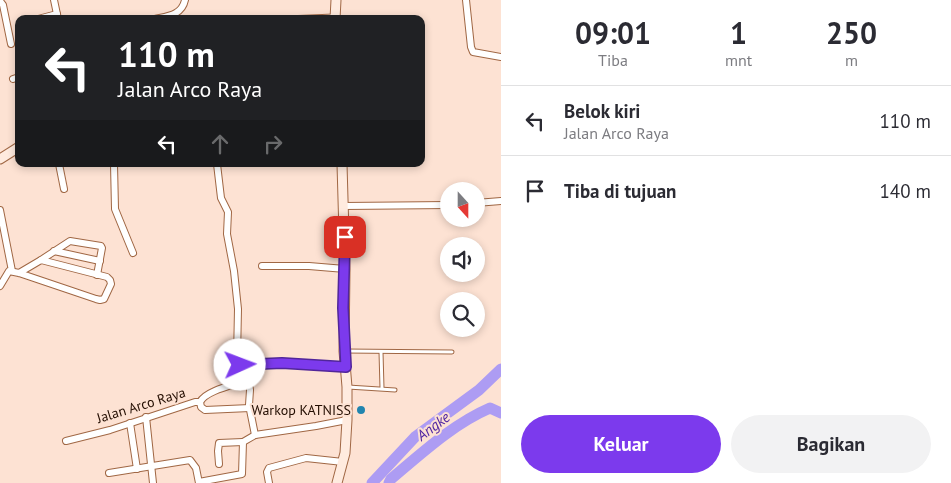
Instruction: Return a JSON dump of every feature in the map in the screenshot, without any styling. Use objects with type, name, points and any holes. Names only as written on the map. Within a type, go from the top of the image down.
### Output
[{"type":"main road","points":[[335,15],[336,0]]},
{"type":"main road","points":[[0,156],[15,149]]},
{"type":"main road","points":[[337,483],[345,453],[347,420],[344,351],[345,269],[342,167]]},
{"type":"street","points":[[54,0],[57,15]]},
{"type":"street","points":[[179,15],[185,0]]},
{"type":"street","points":[[466,0],[470,47],[473,52],[490,56],[501,56]]},
{"type":"street","points":[[0,1],[3,5],[11,44]]},
{"type":"street","points":[[60,167],[64,189]]},
{"type":"street","points":[[114,167],[116,209],[133,253]]},
{"type":"street","points":[[216,167],[221,198],[228,212],[227,234],[234,270],[238,309],[237,357],[240,365],[282,363],[346,367]]},
{"type":"street","points":[[485,202],[501,201]]},
{"type":"street","points":[[344,206],[440,205]]},
{"type":"street","points":[[0,210],[13,272]]},
{"type":"street","points":[[0,286],[13,272],[41,260],[70,242],[101,246],[98,274]]},
{"type":"street","points":[[54,251],[100,261]]},
{"type":"street","points":[[0,272],[13,272],[100,300],[104,298],[111,284],[107,277],[41,260]]},
{"type":"street","points":[[262,266],[309,266],[345,269]]},
{"type":"street","points":[[246,365],[250,408],[255,434]]},
{"type":"street","points":[[200,402],[208,394],[248,380]]},
{"type":"street","name":"Jalan Arco Raya","points":[[66,441],[110,430],[195,402],[200,402],[201,407],[205,410],[250,408]]},
{"type":"street","points":[[146,418],[153,483]]},
{"type":"street","points":[[219,464],[218,451],[220,443],[243,442],[255,434],[347,420]]},
{"type":"street","points":[[130,423],[137,468]]},
{"type":"street","points":[[109,473],[190,460],[196,468],[199,482],[242,474],[243,442]]},
{"type":"street","points":[[269,483],[266,472],[269,468],[306,458],[343,462]]},
{"type":"lane","points":[[344,351],[452,352]]},
{"type":"lane","points":[[381,352],[382,388]]},
{"type":"lane","points":[[347,387],[395,390]]},
{"type":"waterway","points":[[372,483],[415,437],[479,390],[501,369]]},
{"type":"waterway","name":"Angke","points":[[389,483],[391,479],[426,449],[463,422],[490,408],[501,413]]},
{"type":"place","name":"Warkop KATNISS","points":[[361,410]]},
{"type":"route","points":[[240,365],[282,363],[346,367],[343,308],[345,237]]}]
